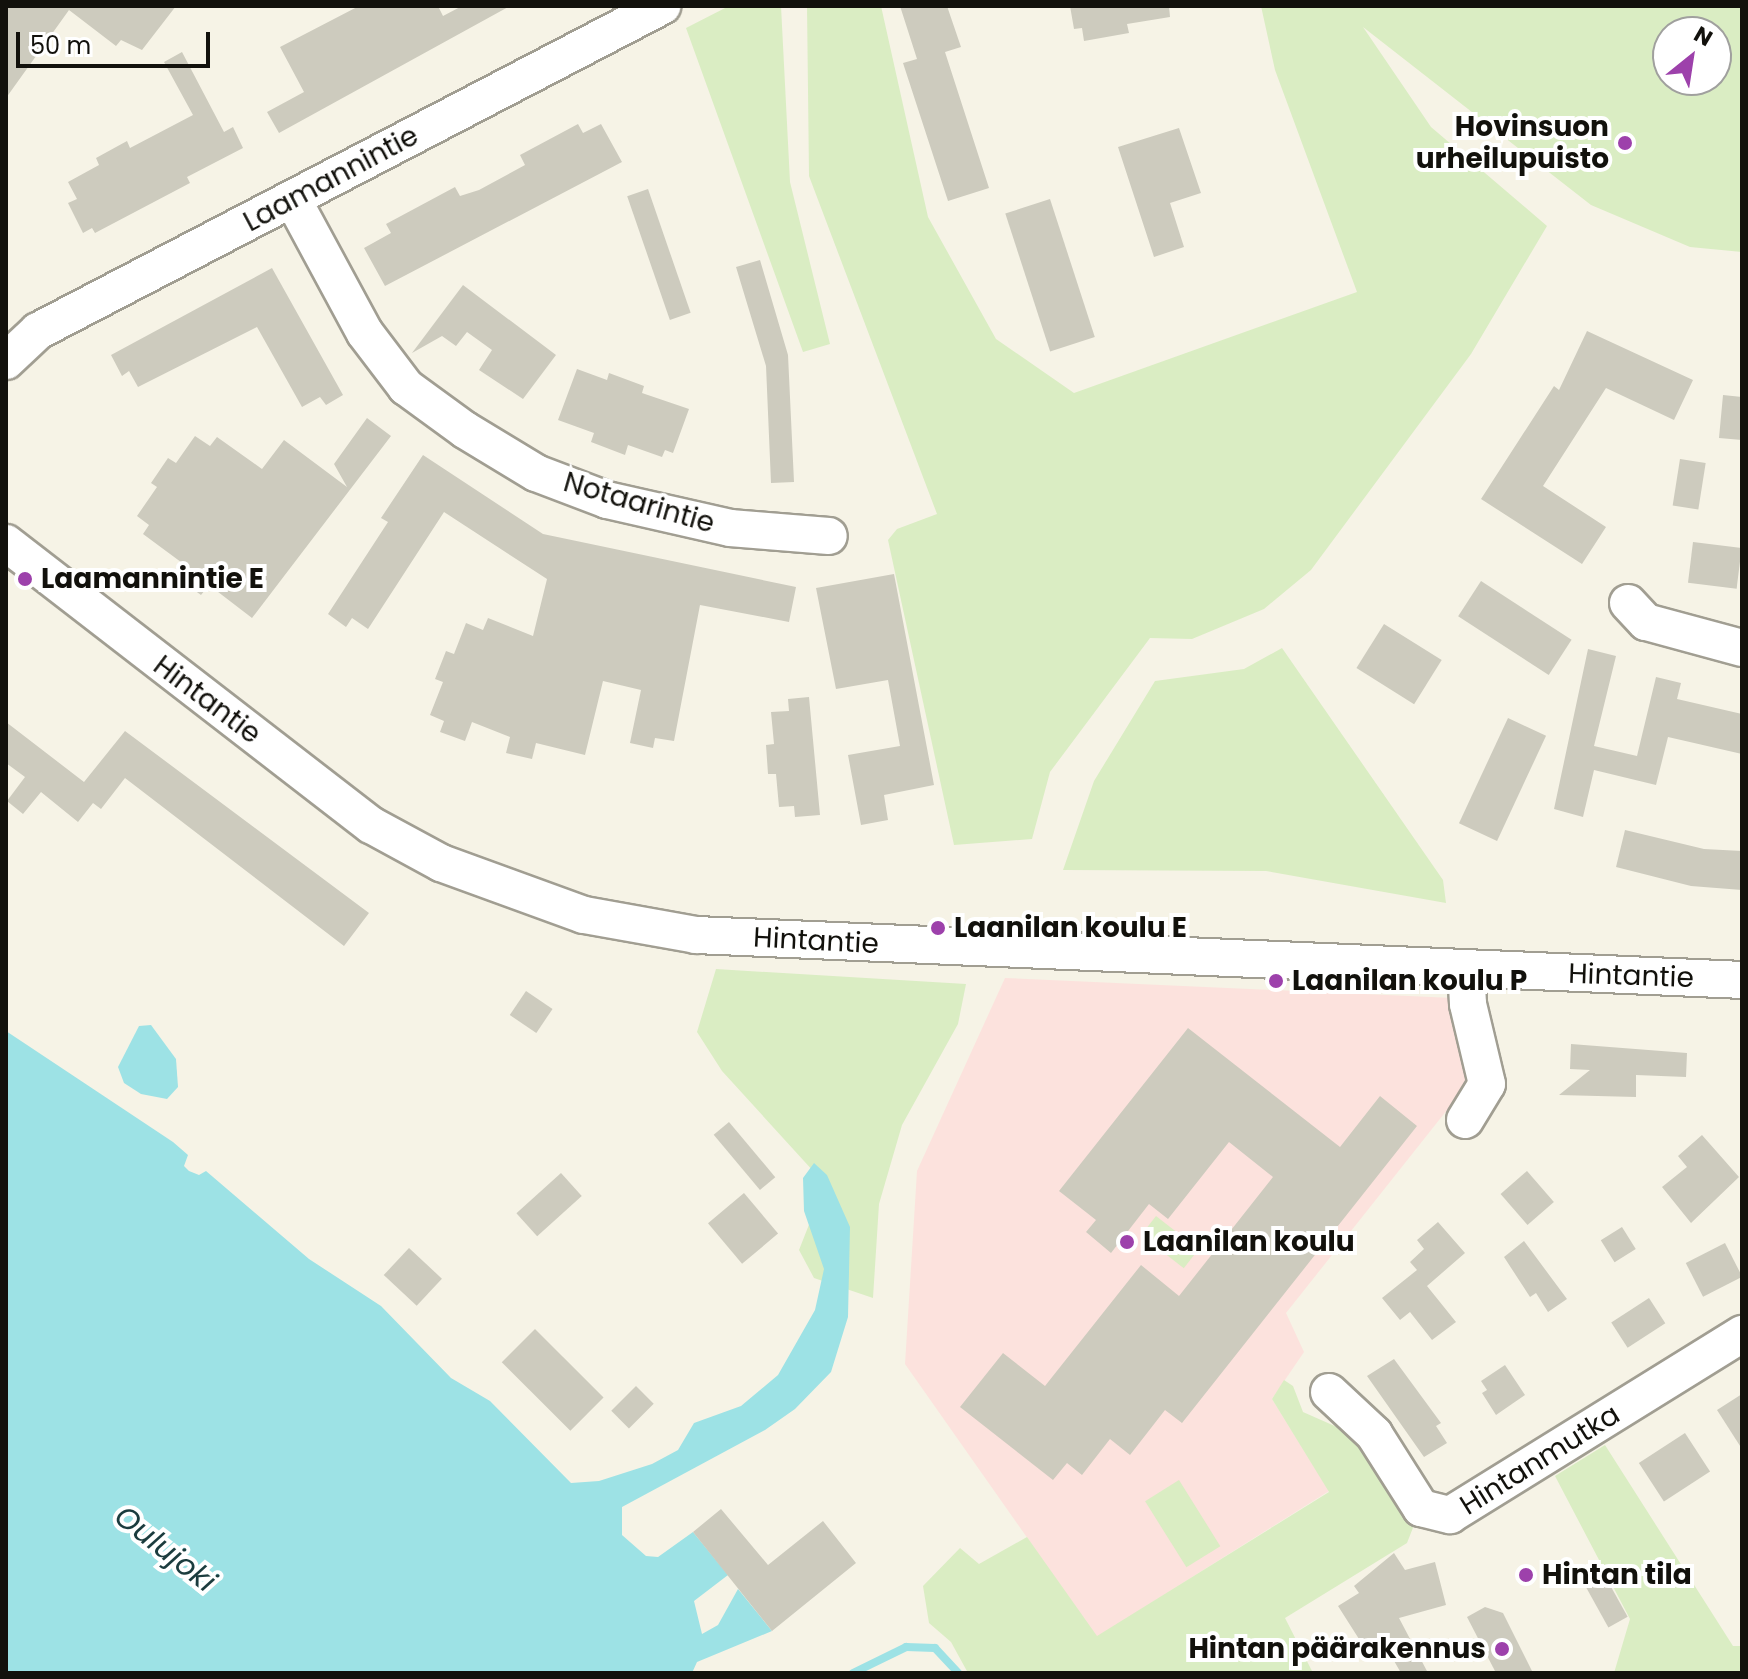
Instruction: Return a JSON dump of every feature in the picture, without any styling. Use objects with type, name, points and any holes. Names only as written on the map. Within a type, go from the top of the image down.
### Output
[{"type":"street","name":"Laamannintie","points":[[6,361],[38,331],[662,6]]},
{"type":"street","name":"Notaarintie","points":[[293,200],[365,333],[406,387],[465,430],[536,473],[607,500],[730,528],[829,536]]},
{"type":"street","name":"Hintantie","points":[[6,543],[371,825],[441,863],[584,915],[696,935],[1742,980]]},
{"type":"street","points":[[1628,603],[1646,622],[1742,648]]},
{"type":"street","points":[[1465,1120],[1487,1084],[1468,1004],[1466,969]]},
{"type":"street","name":"Hintanmutka","points":[[1329,1392],[1374,1434],[1412,1499],[1430,1513],[1450,1515],[1742,1334]]},
{"type":"shaded area","name":"Laanilan koulu","points":[[1005,978],[1453,998],[1474,1076],[1286,1313],[1304,1352],[1272,1399],[1329,1491],[1097,1637],[905,1364],[917,1171]]},
{"type":"green space","points":[[729,6],[781,6],[790,182],[830,344],[803,352],[686,28]]},
{"type":"green space","points":[[807,6],[881,6],[928,217],[996,339],[1074,393],[1357,292],[1275,70],[1261,6],[1742,6],[1742,252],[1690,247],[1591,205],[1363,27],[1431,127],[1547,226],[1471,354],[1311,570],[1264,609],[1192,639],[1150,638],[1050,772],[1032,839],[954,845],[888,540],[897,529],[937,514],[809,176]]},
{"type":"green space","points":[[1282,648],[1443,880],[1446,903],[1266,871],[1063,870],[1094,781],[1155,681],[1244,669]]},
{"type":"green space","points":[[716,969],[966,984],[958,1024],[902,1125],[879,1204],[873,1298],[814,1278],[799,1250],[825,1184],[722,1071],[697,1032]]},
{"type":"green space","points":[[1156,1216],[1199,1249],[1184,1268],[1141,1235]]},
{"type":"green space","points":[[1284,1380],[1293,1386],[1303,1412],[1355,1435],[1416,1520],[1407,1543],[1285,1618],[1313,1673],[968,1673],[951,1642],[929,1623],[923,1586],[960,1548],[979,1564],[1027,1537],[1097,1636],[1329,1492],[1272,1399]]},
{"type":"green space","points":[[1605,1445],[1733,1646],[1742,1646],[1742,1673],[1614,1673],[1630,1619],[1555,1476]]},
{"type":"green space","points":[[1179,1480],[1220,1546],[1186,1567],[1145,1501]]},
{"type":"water","points":[[151,1025],[176,1059],[178,1087],[167,1099],[141,1094],[124,1083],[118,1067],[139,1026]]},
{"type":"water","name":"Oulujoki","points":[[6,1031],[173,1142],[188,1155],[184,1166],[189,1171],[199,1175],[206,1171],[309,1259],[381,1306],[451,1378],[490,1401],[571,1483],[599,1481],[652,1464],[678,1450],[694,1423],[741,1406],[778,1375],[815,1310],[824,1269],[804,1211],[803,1178],[814,1163],[827,1175],[850,1227],[848,1317],[831,1372],[795,1409],[765,1430],[622,1507],[622,1535],[646,1556],[658,1557],[693,1532],[728,1575],[694,1601],[702,1634],[718,1625],[738,1589],[772,1631],[697,1662],[692,1673],[6,1673]]},
{"type":"building","points":[[6,6],[176,6],[142,50],[121,40],[116,46],[69,10],[6,98]]},
{"type":"building","points":[[359,6],[438,6],[443,16],[462,6],[510,6],[279,133],[267,112],[304,92],[280,47]]},
{"type":"building","points":[[900,6],[947,6],[961,47],[945,52],[989,188],[948,201],[903,63],[917,59]]},
{"type":"building","points":[[1070,6],[1169,6],[1170,17],[1127,24],[1129,33],[1084,41],[1082,28],[1074,29]]},
{"type":"building","points":[[182,52],[224,132],[233,127],[243,148],[187,177],[190,183],[95,233],[92,228],[83,233],[68,203],[77,199],[68,182],[99,165],[96,158],[127,141],[130,148],[193,115],[164,62]]},
{"type":"building","points":[[578,124],[583,133],[601,124],[622,162],[385,286],[364,248],[391,233],[386,224],[455,187],[460,196],[479,190],[525,165],[520,155]]},
{"type":"building","points":[[1179,128],[1201,193],[1170,203],[1184,247],[1154,257],[1118,147]]},
{"type":"building","points":[[648,189],[691,313],[670,320],[627,196]]},
{"type":"building","points":[[1050,199],[1095,337],[1050,351],[1005,214]]},
{"type":"building","points":[[760,260],[788,355],[794,482],[771,483],[766,366],[736,267]]},
{"type":"building","points":[[272,268],[343,395],[326,405],[320,397],[302,407],[257,327],[138,387],[129,371],[122,376],[111,355]]},
{"type":"building","points":[[463,285],[556,355],[523,399],[479,370],[492,350],[467,332],[456,346],[442,336],[412,353]]},
{"type":"building","points":[[1587,331],[1693,380],[1674,420],[1606,388],[1543,486],[1606,527],[1582,564],[1481,499],[1554,386],[1559,390]]},
{"type":"building","points":[[577,369],[607,380],[609,373],[644,386],[642,393],[689,409],[673,453],[665,450],[662,457],[628,445],[625,455],[591,442],[594,433],[558,420]]},
{"type":"building","points":[[1723,395],[1742,397],[1742,440],[1719,438]]},
{"type":"building","points":[[367,418],[391,436],[252,618],[209,585],[201,595],[183,582],[189,568],[143,534],[149,525],[137,516],[157,487],[151,483],[168,458],[176,463],[195,436],[210,446],[217,437],[262,469],[284,440],[347,487],[334,464]]},
{"type":"building","points":[[423,455],[543,534],[796,587],[789,622],[700,605],[674,741],[655,738],[653,748],[630,743],[641,690],[603,681],[585,755],[536,743],[532,759],[506,753],[510,737],[472,722],[465,741],[440,732],[444,721],[430,715],[443,682],[435,679],[446,651],[454,654],[466,623],[483,630],[488,618],[533,636],[547,579],[444,512],[368,629],[352,618],[346,627],[328,614],[388,522],[381,518]]},
{"type":"building","points":[[1680,459],[1706,463],[1698,509],[1673,505]]},
{"type":"building","points":[[1693,542],[1742,548],[1737,589],[1688,583]]},
{"type":"building","points":[[894,574],[934,785],[884,795],[888,820],[861,825],[848,755],[900,746],[888,680],[836,689],[816,588]]},
{"type":"building","points":[[1481,581],[1572,640],[1549,675],[1458,616]]},
{"type":"building","points":[[1384,624],[1442,660],[1414,704],[1356,668]]},
{"type":"building","points":[[1588,649],[1616,656],[1594,746],[1637,756],[1656,677],[1681,683],[1677,699],[1742,714],[1742,754],[1668,737],[1656,785],[1594,770],[1583,817],[1554,809]]},
{"type":"building","points":[[809,697],[820,815],[795,817],[794,806],[779,807],[776,774],[768,774],[766,745],[774,744],[771,712],[789,711],[788,699]]},
{"type":"building","points":[[1508,718],[1546,736],[1497,841],[1459,823]]},
{"type":"building","points":[[6,722],[84,782],[125,731],[369,913],[344,946],[125,778],[101,809],[93,803],[78,822],[41,792],[23,814],[7,801],[25,777],[6,763]]},
{"type":"building","points":[[1625,830],[1704,849],[1742,851],[1742,890],[1691,886],[1616,867]]},
{"type":"building","points":[[526,991],[553,1009],[536,1033],[510,1015]]},
{"type":"building","points":[[1188,1028],[1340,1147],[1380,1096],[1417,1126],[1182,1423],[1165,1410],[1130,1455],[1110,1439],[1082,1475],[1067,1463],[1053,1480],[960,1407],[1003,1353],[1045,1386],[1141,1265],[1179,1296],[1273,1177],[1229,1142],[1168,1219],[1149,1204],[1111,1253],[1086,1232],[1096,1220],[1059,1191]]},
{"type":"building","points":[[1571,1044],[1687,1053],[1686,1077],[1636,1075],[1636,1097],[1559,1095],[1590,1070],[1570,1069]]},
{"type":"building","points":[[729,1122],[775,1177],[760,1190],[714,1135]]},
{"type":"building","points":[[1702,1135],[1739,1177],[1691,1223],[1662,1187],[1687,1167],[1678,1156]]},
{"type":"building","points":[[1527,1171],[1554,1202],[1527,1225],[1501,1194]]},
{"type":"building","points":[[561,1173],[582,1196],[537,1236],[516,1213]]},
{"type":"building","points":[[744,1193],[778,1234],[742,1264],[708,1223]]},
{"type":"building","points":[[1438,1222],[1465,1253],[1427,1286],[1456,1322],[1432,1340],[1410,1312],[1400,1320],[1382,1298],[1417,1270],[1410,1262],[1424,1249],[1417,1240]]},
{"type":"building","points":[[1622,1227],[1636,1249],[1615,1262],[1601,1240]]},
{"type":"building","points":[[1524,1241],[1567,1299],[1548,1312],[1536,1293],[1530,1297],[1504,1257]]},
{"type":"building","points":[[1725,1243],[1742,1277],[1703,1297],[1686,1263]]},
{"type":"building","points":[[409,1248],[442,1279],[417,1306],[384,1275]]},
{"type":"building","points":[[1649,1298],[1665,1323],[1628,1348],[1611,1323]]},
{"type":"building","points":[[535,1329],[604,1398],[570,1431],[502,1362]]},
{"type":"building","points":[[1394,1359],[1441,1423],[1436,1426],[1447,1443],[1424,1457],[1367,1376]]},
{"type":"building","points":[[1505,1365],[1525,1395],[1496,1415],[1482,1393],[1487,1390],[1481,1381]]},
{"type":"building","points":[[636,1386],[654,1404],[629,1428],[611,1411]]},
{"type":"building","points":[[1742,1394],[1742,1449],[1717,1410]]},
{"type":"building","points":[[1685,1433],[1710,1472],[1664,1502],[1639,1463]]},
{"type":"building","points":[[721,1509],[768,1565],[823,1521],[856,1563],[772,1631],[693,1532]]},
{"type":"building","points":[[1394,1553],[1405,1570],[1435,1562],[1446,1605],[1399,1618],[1428,1673],[1401,1673],[1382,1640],[1366,1650],[1338,1606],[1359,1593],[1354,1586]]},
{"type":"building","points":[[1600,1567],[1628,1617],[1608,1628],[1581,1578]]},
{"type":"building","name":"Hintan päärakennus","points":[[1485,1607],[1503,1613],[1533,1673],[1496,1673],[1467,1617]]},
{"type":"waterway","points":[[853,1673],[906,1647],[935,1648],[958,1673]]},
{"type":"place","name":"Hovinsuon urheilupuisto","points":[[1625,143]]},
{"type":"place","name":"Laamannintie E","points":[[25,579]]},
{"type":"place","name":"Laanilan koulu E","points":[[938,928]]},
{"type":"place","name":"Laanilan koulu P","points":[[1276,981]]},
{"type":"place","name":"Laanilan koulu","points":[[1127,1242]]},
{"type":"place","name":"Hintan tila","points":[[1526,1575]]},
{"type":"place","name":"Hintan päärakennus","points":[[1502,1649]]}]
